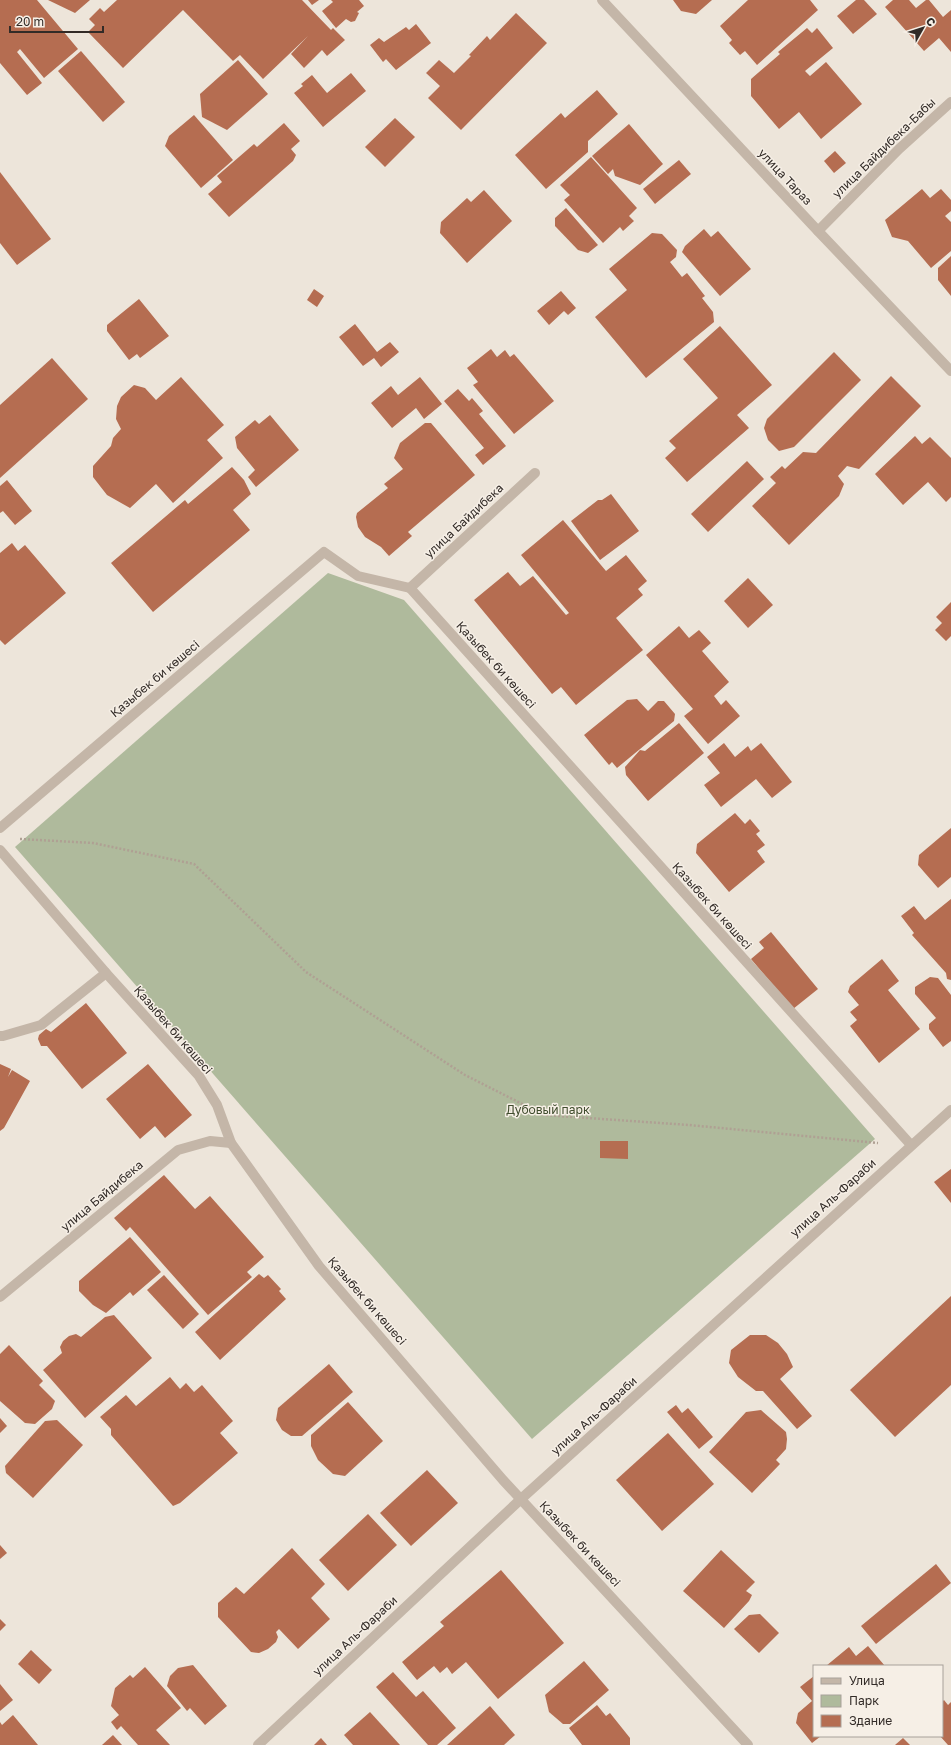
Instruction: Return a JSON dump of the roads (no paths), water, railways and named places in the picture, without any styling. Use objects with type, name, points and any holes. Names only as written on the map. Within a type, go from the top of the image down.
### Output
[{"type":"street","name":"улица Тараз","points":[[602,0],[951,371]]},
{"type":"street","name":"улица Байдибека-Бабы","points":[[818,231],[899,149],[951,102]]},
{"type":"street","name":"улица Байдибека","points":[[410,588],[535,473]]},
{"type":"street","name":"Қазыбек би көшесі","points":[[0,828],[324,552],[358,576],[410,588],[911,1145]]},
{"type":"street","name":"Қазыбек би көшесі","points":[[0,850],[106,973],[198,1076],[217,1105],[231,1143],[319,1266],[521,1499],[748,1745]]},
{"type":"street","points":[[0,1036],[41,1025],[106,973]]},
{"type":"street","name":"улица Аль-Фараби","points":[[258,1745],[521,1499],[951,1110]]},
{"type":"street","name":"улица Байдибека","points":[[0,1297],[178,1150],[210,1141],[231,1143]]},
{"type":"park label","name":"Дубовый парк","points":[[548,1110]]}]
